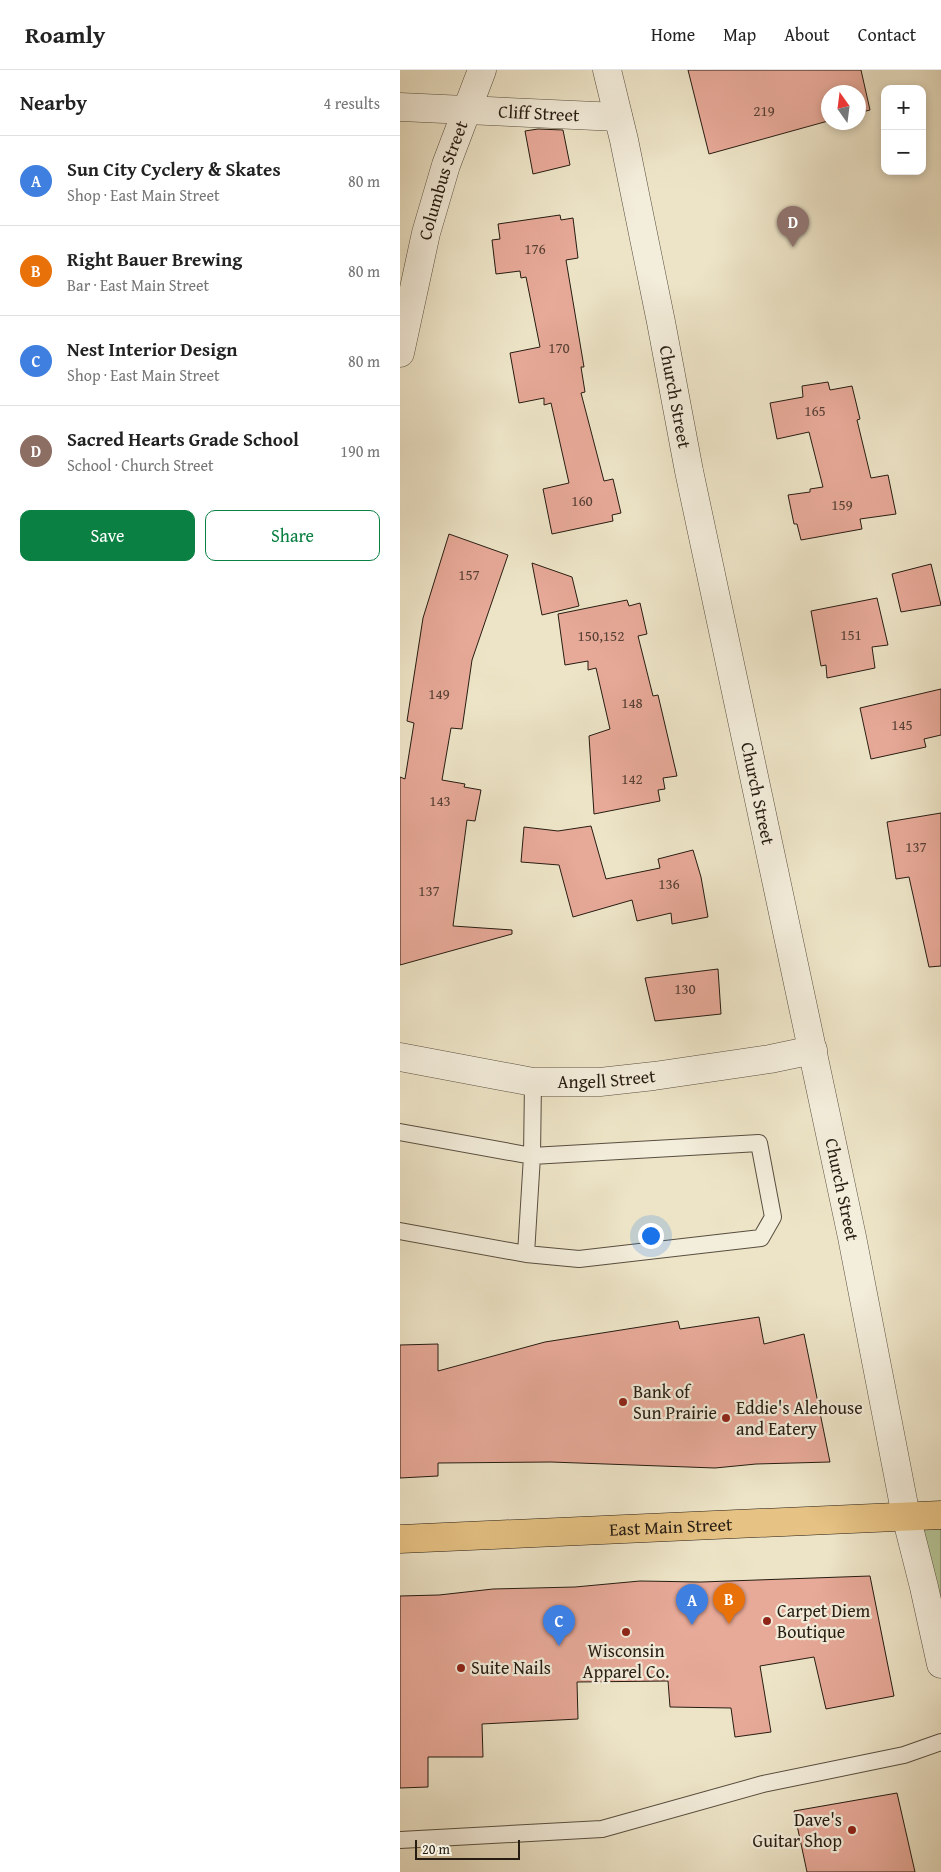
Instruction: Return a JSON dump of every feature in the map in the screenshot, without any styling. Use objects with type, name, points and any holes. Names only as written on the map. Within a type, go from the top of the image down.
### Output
[{"type":"main road","name":"East Main Street","points":[[400,1540],[941,1515]]},
{"type":"street","name":"Columbus Street","points":[[400,353],[426,233],[446,165],[482,70]]},
{"type":"street","name":"Church Street","points":[[607,70],[661,322],[689,471],[852,1237],[906,1516],[941,1664]]},
{"type":"street","name":"Cliff Street","points":[[400,107],[618,117]]},
{"type":"street","name":"Angell Street","points":[[400,1057],[533,1082],[600,1082],[770,1059],[813,1050]]},
{"type":"lane","points":[[526,1254],[532,1156],[533,1082]]},
{"type":"lane","points":[[400,1132],[532,1156],[759,1143],[773,1217],[761,1238],[579,1260],[526,1254],[400,1231]]},
{"type":"lane","points":[[400,1840],[602,1829],[756,1786],[904,1756],[941,1742]]},
{"type":"green space","points":[[941,1515],[941,1664],[906,1516]]},
{"type":"building","points":[[688,70],[861,70],[864,85],[821,85],[821,123],[709,154]]},
{"type":"building","points":[[866,92],[870,110],[866,111]]},
{"type":"building","points":[[538,129],[563,130],[570,165],[533,174],[525,131]]},
{"type":"building","points":[[560,215],[561,220],[573,218],[578,258],[566,260],[584,367],[581,367],[585,392],[581,393],[604,481],[613,479],[621,513],[612,515],[613,521],[552,534],[543,489],[569,483],[551,403],[544,405],[544,398],[519,403],[510,353],[540,347],[526,277],[521,278],[520,271],[496,274],[492,240],[500,239],[498,224]]},
{"type":"building","points":[[828,382],[830,390],[852,386],[860,419],[857,420],[871,478],[888,475],[896,514],[860,519],[862,529],[801,540],[797,524],[794,524],[788,495],[810,492],[810,489],[823,487],[809,432],[777,439],[770,403],[803,397],[802,386]]},
{"type":"building","points":[[449,534],[508,555],[472,660],[462,729],[451,728],[442,780],[465,784],[464,787],[481,790],[475,821],[467,820],[453,926],[512,930],[512,934],[400,965],[400,777],[405,779],[414,723],[407,721],[423,618]]},
{"type":"building","points":[[532,563],[572,577],[579,606],[542,615]]},
{"type":"building","points":[[931,564],[941,605],[901,612],[892,574]]},
{"type":"building","points":[[877,598],[888,645],[872,647],[875,668],[827,678],[826,665],[821,666],[811,611]]},
{"type":"building","points":[[627,600],[629,606],[640,603],[647,634],[638,636],[653,696],[658,695],[677,776],[663,778],[665,789],[658,790],[660,801],[594,814],[589,736],[610,729],[596,668],[588,670],[588,661],[565,665],[558,614]]},
{"type":"building","points":[[941,689],[941,735],[924,739],[926,747],[871,759],[860,708]]},
{"type":"building","points":[[941,813],[941,966],[929,967],[909,877],[896,879],[887,822]]},
{"type":"building","points":[[591,826],[606,879],[660,868],[658,859],[693,850],[701,877],[708,917],[672,924],[671,913],[637,921],[632,900],[573,917],[559,865],[521,862],[524,827],[558,831]]},
{"type":"building","points":[[718,969],[721,1014],[655,1021],[645,978]]},
{"type":"building","points":[[759,1317],[764,1344],[804,1334],[830,1462],[756,1464],[715,1468],[551,1462],[438,1463],[438,1476],[400,1478],[400,1345],[438,1344],[438,1371],[545,1342],[678,1321],[680,1329]]},
{"type":"building","points":[[870,1576],[894,1696],[826,1709],[814,1657],[760,1666],[771,1732],[735,1737],[731,1708],[670,1707],[668,1681],[577,1682],[578,1719],[482,1724],[483,1757],[428,1757],[428,1787],[400,1788],[400,1596],[439,1595],[493,1589],[575,1587],[640,1581],[701,1582]]},
{"type":"building","name":"Dave's Guitar Shop","points":[[897,1793],[915,1872],[807,1872],[794,1811]]},
{"type":"place","name":"Sacred Hearts Grade School","points":[[793,247]]},
{"type":"place","name":"Bank of Sun Prairie","points":[[623,1402]]},
{"type":"place","name":"Eddie's Alehouse and Eatery","points":[[726,1418]]},
{"type":"place","name":"Carpet Diem Boutique","points":[[767,1621]]},
{"type":"place","name":"Right Bauer Brewing","points":[[729,1624]]},
{"type":"place","name":"Sun City Cyclery & Skates","points":[[692,1625]]},
{"type":"place","name":"Wisconsin Apparel Co.","points":[[626,1632]]},
{"type":"place","name":"Nest Interior Design","points":[[559,1646]]},
{"type":"place","name":"Suite Nails","points":[[461,1668]]},
{"type":"place","name":"Dave's Guitar Shop","points":[[852,1830]]}]
